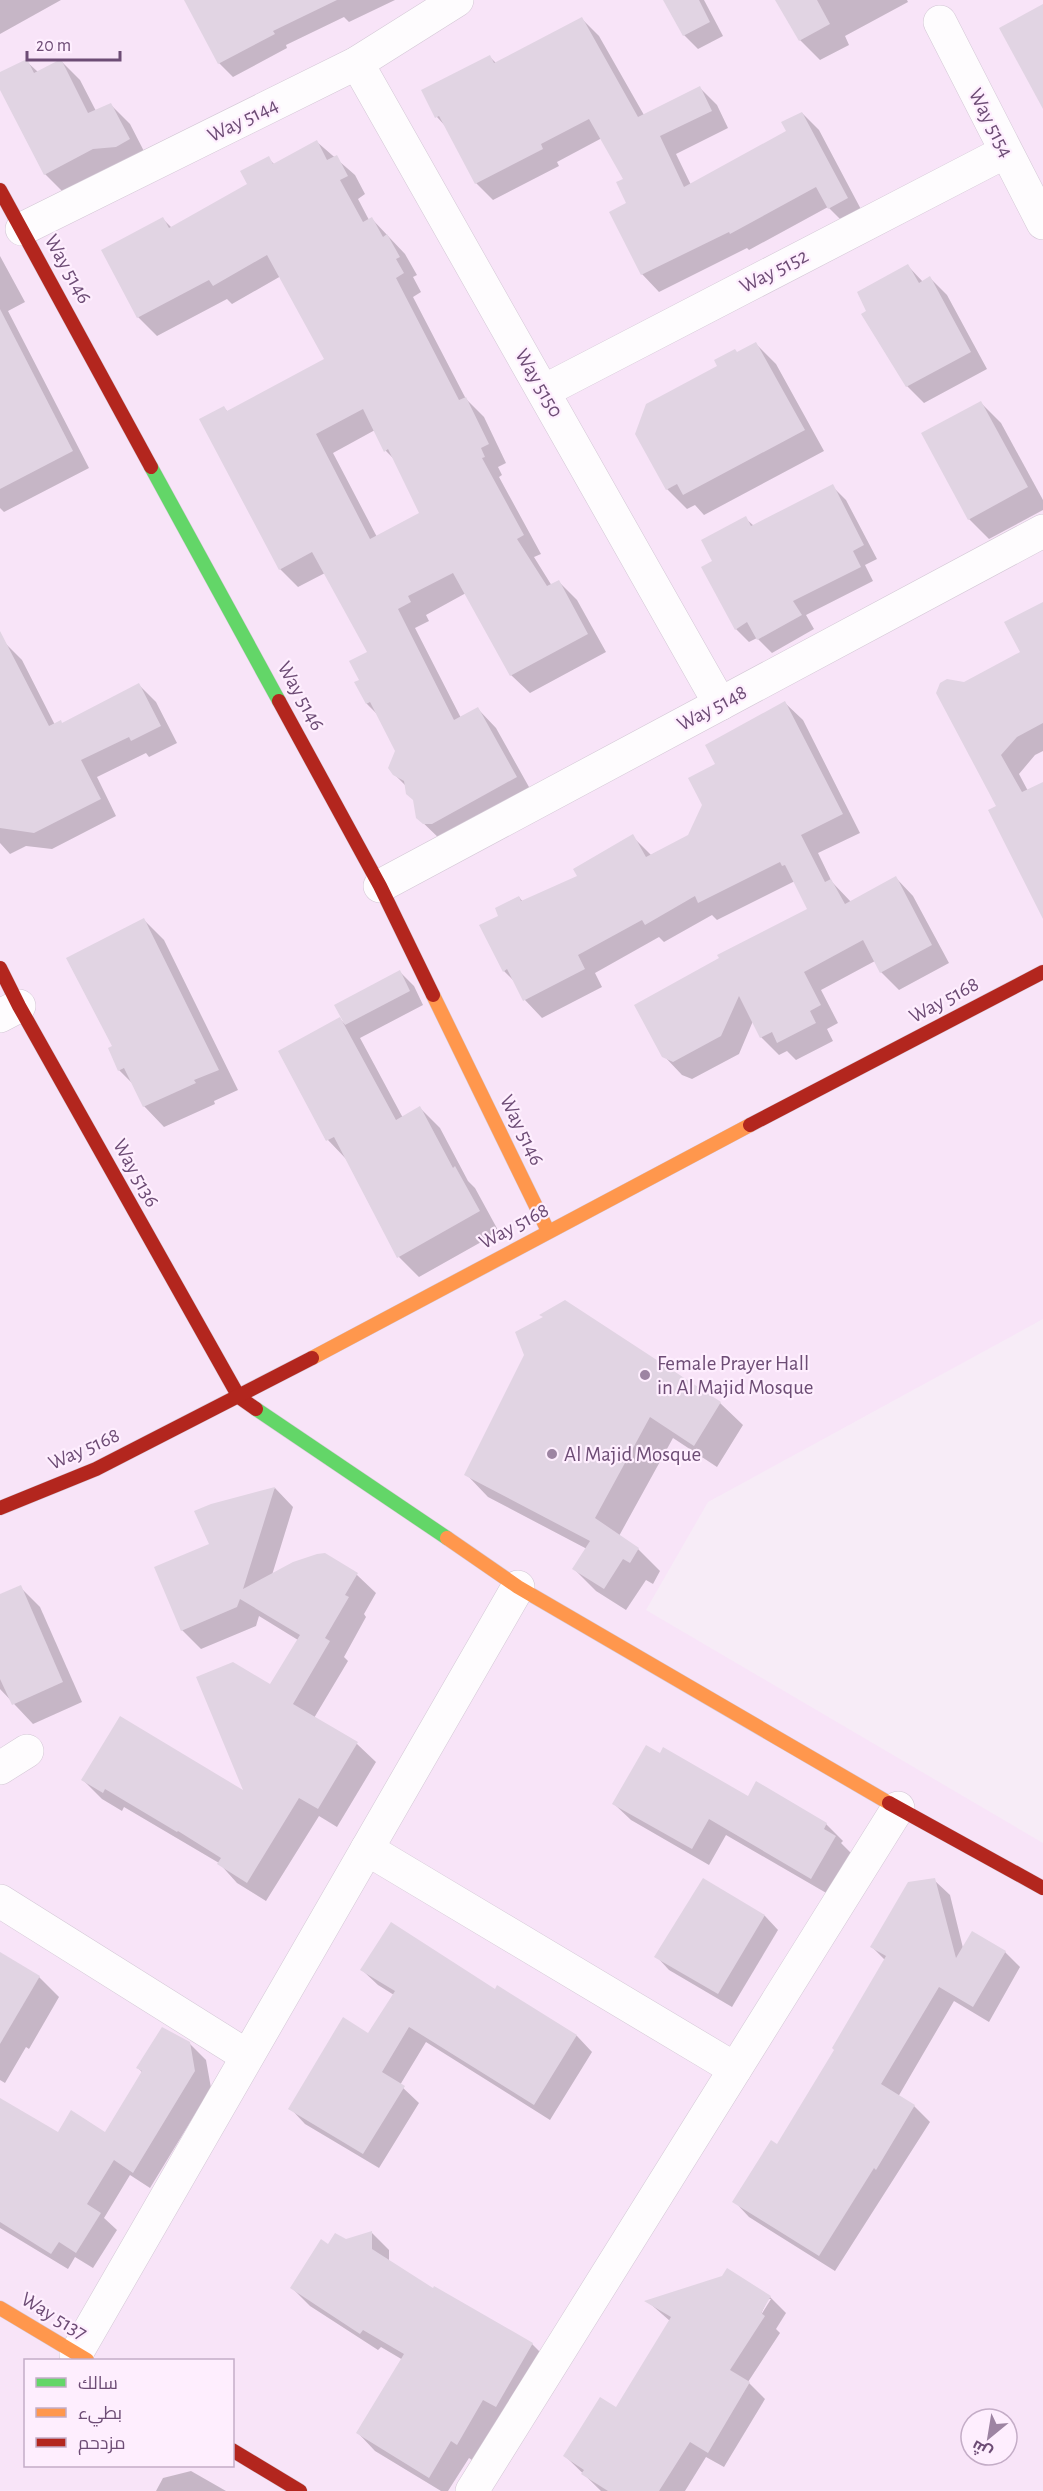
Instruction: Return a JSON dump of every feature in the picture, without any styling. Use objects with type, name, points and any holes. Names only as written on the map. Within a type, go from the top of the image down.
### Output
[{"type":"street","name":"Way 5144","points":[[22,229],[357,63],[457,0]]},
{"type":"street","name":"Way 5154","points":[[940,22],[1043,223]]},
{"type":"street","name":"Way 5150","points":[[357,63],[720,704]]},
{"type":"street","name":"Way 5152","points":[[544,391],[1005,152]]},
{"type":"street","name":"Way 5146","points":[[0,190],[380,886],[548,1231]]},
{"type":"street","name":"Way 5148","points":[[380,886],[1043,531]]},
{"type":"street","name":"Way 5136","points":[[0,968],[9,1011],[239,1397]]},
{"type":"street","name":"Way 5168","points":[[0,1508],[96,1469],[239,1397],[548,1231],[1043,972]]},
{"type":"street","points":[[239,1397],[518,1587],[898,1808],[1043,1888]]},
{"type":"street","points":[[81,2357],[247,2056],[518,1587]]},
{"type":"street","points":[[0,1768],[27,1751]]},
{"type":"street","points":[[472,2491],[898,1808]]},
{"type":"street","points":[[367,1849],[735,2069]]},
{"type":"street","points":[[0,1901],[247,2056]]},
{"type":"street","name":"Way 5137","points":[[0,2308],[81,2357]]},
{"type":"street","points":[[234,2451],[300,2491]]},
{"type":"shaded area","points":[[0,0],[1043,0],[1043,1319],[708,1502],[646,1610],[1043,1843],[1043,2491],[0,2491]]},
{"type":"building","points":[[184,0],[337,0],[273,31],[275,34],[218,64]]},
{"type":"building","points":[[663,0],[699,0],[710,22],[683,36]]},
{"type":"building","points":[[775,0],[817,0],[830,24],[799,41]]},
{"type":"building","points":[[1043,4],[1043,109],[999,28]]},
{"type":"building","points":[[582,17],[638,117],[700,86],[712,111],[660,136],[684,187],[786,131],[781,122],[802,112],[848,198],[828,209],[816,187],[730,234],[729,232],[641,275],[609,212],[626,203],[616,182],[623,179],[589,119],[541,144],[543,149],[475,184],[439,116],[435,118],[421,90],[490,55],[494,63]]},
{"type":"building","points":[[27,59],[34,73],[61,59],[88,113],[111,103],[130,139],[116,147],[93,149],[44,175],[0,90],[0,72]]},
{"type":"building","points":[[317,140],[327,160],[337,155],[348,176],[340,180],[363,222],[372,217],[383,237],[387,234],[400,257],[396,259],[404,273],[396,278],[459,400],[466,397],[489,444],[481,448],[485,457],[482,458],[524,535],[517,539],[547,586],[559,580],[588,634],[510,676],[453,573],[408,596],[411,602],[398,609],[454,720],[478,707],[517,777],[432,824],[423,824],[416,818],[413,800],[406,794],[404,781],[393,775],[388,768],[395,751],[370,702],[366,704],[354,682],[359,680],[349,661],[367,652],[312,552],[279,570],[199,419],[224,406],[227,411],[324,359],[267,255],[213,286],[209,280],[137,318],[101,250],[163,217],[169,228],[247,184],[240,171],[269,156],[273,164]],"holes":[[[363,409],[384,452],[388,449],[419,513],[370,539],[316,434]]]},
{"type":"building","points":[[908,264],[919,283],[930,276],[971,352],[906,387],[861,314],[866,311],[857,292]]},
{"type":"building","points":[[0,309],[73,451],[0,489]]},
{"type":"building","points":[[756,342],[805,430],[683,495],[677,484],[666,490],[635,434],[646,404],[717,366],[714,360],[735,349],[737,352]]},
{"type":"building","points":[[981,401],[1028,487],[968,520],[921,433]]},
{"type":"building","points":[[833,484],[864,545],[853,551],[861,567],[793,601],[802,615],[757,640],[747,622],[735,630],[701,567],[712,561],[701,540],[746,516],[751,526]]},
{"type":"building","points":[[1043,602],[1043,723],[1017,737],[1001,755],[1022,792],[1043,782],[1043,919],[988,810],[996,806],[936,693],[940,683],[947,679],[964,682],[1020,652],[1004,622]]},
{"type":"building","points":[[0,631],[49,726],[61,720],[62,723],[139,683],[161,726],[131,741],[129,737],[81,760],[101,799],[34,833],[0,828]]},
{"type":"building","points":[[785,701],[843,814],[801,835],[825,882],[831,879],[845,904],[896,876],[932,945],[880,973],[863,940],[804,972],[821,1005],[810,1011],[816,1023],[777,1043],[772,1032],[760,1038],[739,996],[721,1036],[673,1062],[662,1057],[634,1005],[719,958],[717,955],[807,909],[785,865],[782,866],[780,862],[698,903],[695,896],[645,925],[642,920],[578,955],[585,969],[523,1001],[507,969],[503,972],[479,925],[498,916],[495,908],[519,896],[521,901],[577,876],[573,869],[633,834],[646,857],[688,835],[702,805],[688,778],[715,764],[705,745]]},
{"type":"building","points":[[144,918],[219,1070],[194,1080],[196,1083],[143,1107],[124,1068],[118,1071],[108,1048],[112,1046],[66,958]]},
{"type":"building","points":[[400,970],[410,991],[345,1025],[334,1005]]},
{"type":"building","points":[[340,1017],[396,1120],[420,1106],[453,1168],[455,1166],[480,1211],[397,1258],[334,1137],[326,1141],[278,1051]]},
{"type":"building","points":[[565,1300],[721,1402],[694,1446],[650,1417],[595,1518],[639,1548],[630,1563],[623,1559],[604,1589],[572,1569],[590,1541],[464,1475],[524,1355],[515,1332],[543,1317],[539,1315]]},
{"type":"building","points":[[275,1487],[243,1589],[293,1562],[317,1554],[325,1553],[358,1573],[345,1595],[349,1597],[325,1638],[330,1641],[293,1704],[358,1742],[318,1809],[299,1798],[247,1883],[217,1864],[221,1858],[178,1831],[105,1789],[103,1793],[81,1780],[120,1716],[243,1790],[196,1677],[233,1662],[270,1684],[300,1635],[240,1599],[237,1607],[181,1631],[154,1567],[209,1544],[194,1511],[211,1504]]},
{"type":"building","points":[[21,1585],[63,1682],[12,1705],[0,1679],[0,1594]]},
{"type":"building","points":[[646,1745],[660,1753],[663,1747],[748,1796],[756,1781],[827,1823],[824,1829],[836,1836],[811,1879],[709,1819],[692,1849],[612,1804]]},
{"type":"building","points":[[703,1878],[765,1915],[718,1994],[654,1957]]},
{"type":"building","points":[[935,1878],[956,1958],[972,1931],[1006,1951],[973,2007],[939,1987],[881,2084],[915,2105],[876,2170],[874,2168],[819,2256],[732,2202],[771,2140],[777,2144],[834,2050],[832,2048],[886,1956],[870,1947],[908,1882]]},
{"type":"building","points":[[391,1922],[495,1989],[497,1985],[577,2035],[534,2105],[409,2027],[382,2072],[405,2086],[363,2154],[288,2109],[343,2017],[368,2033],[395,1991],[360,1970]]},
{"type":"building","points":[[0,1952],[40,1976],[0,2044]]},
{"type":"building","points":[[162,2027],[190,2042],[195,2071],[133,2173],[114,2160],[87,2204],[101,2213],[76,2253],[59,2242],[51,2254],[0,2222],[0,2098],[58,2132],[71,2110],[105,2132],[142,2071],[136,2068]]},
{"type":"building","points":[[372,2231],[372,2249],[433,2288],[434,2286],[533,2343],[496,2407],[483,2400],[457,2445],[451,2441],[429,2478],[356,2433],[404,2354],[363,2330],[360,2334],[290,2288],[321,2239],[328,2244],[335,2233],[346,2239]]},
{"type":"building","points":[[727,2268],[771,2296],[761,2313],[765,2316],[730,2370],[750,2382],[708,2453],[690,2442],[659,2491],[608,2491],[581,2474],[584,2470],[563,2456],[600,2397],[616,2407],[671,2317],[644,2301],[722,2276]]},
{"type":"traffic: fast","points":[[151,467],[279,701]]},
{"type":"traffic: fast","points":[[256,1409],[447,1538]]},
{"type":"traffic: slow","points":[[433,995],[548,1231]]},
{"type":"traffic: slow","points":[[312,1358],[750,1125]]},
{"type":"traffic: slow","points":[[447,1538],[518,1587],[889,1803]]},
{"type":"traffic: slow","points":[[0,2308],[85,2359]]},
{"type":"traffic: jam","points":[[0,190],[151,467]]},
{"type":"traffic: jam","points":[[279,701],[380,886],[433,995]]},
{"type":"traffic: jam","points":[[0,968],[19,1006],[239,1397],[256,1409]]},
{"type":"traffic: jam","points":[[750,1125],[1043,972]]},
{"type":"traffic: jam","points":[[0,1508],[96,1469],[312,1358]]},
{"type":"traffic: jam","points":[[889,1803],[1043,1888]]},
{"type":"traffic: jam","points":[[234,2451],[300,2491]]},
{"type":"place","name":"Female Prayer Hall in Al Majid Mosque","points":[[645,1375]]},
{"type":"place","name":"Al Majid Mosque","points":[[552,1454]]}]
